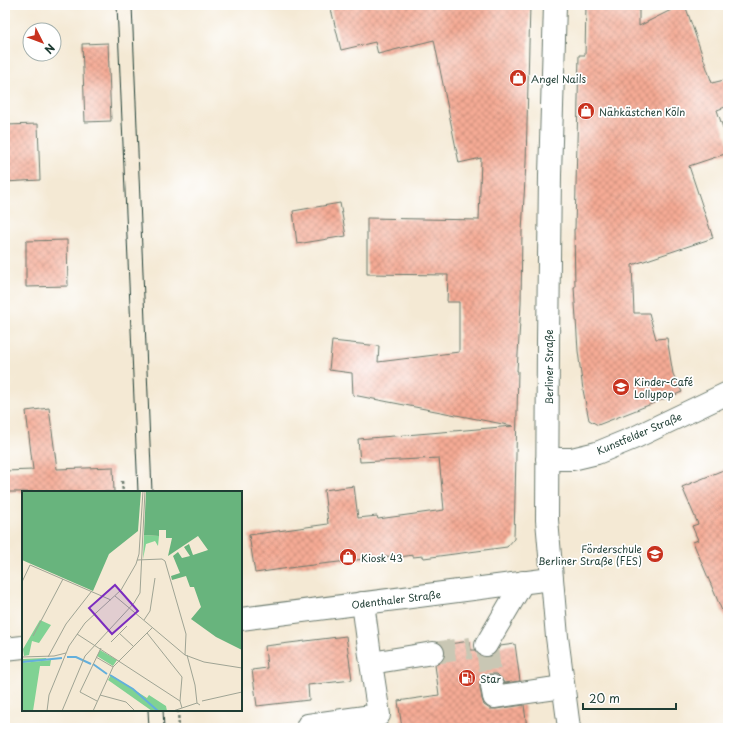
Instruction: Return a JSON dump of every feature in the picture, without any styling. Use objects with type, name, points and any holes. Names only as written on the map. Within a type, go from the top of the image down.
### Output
[{"type":"main road","name":"Berliner Straße","points":[[555,5],[550,183],[547,520],[557,637],[570,728]]},
{"type":"main road","name":"Kunstfelder Straße","points":[[547,459],[572,458],[597,453],[636,437],[728,394]]},
{"type":"main road","name":"Odenthaler Straße","points":[[242,619],[551,579]]},
{"type":"main road","points":[[481,647],[523,582]]},
{"type":"main road","points":[[308,725],[379,715],[363,603]]},
{"type":"main road","points":[[5,649],[22,647]]},
{"type":"main road","points":[[371,663],[433,653]]},
{"type":"main road","points":[[492,686],[494,697],[564,687]]},
{"type":"path","points":[[122,481],[122,491]]},
{"type":"path","points":[[178,711],[179,728]]},
{"type":"building","points":[[330,5],[530,5],[521,304],[517,371],[514,539],[507,547],[424,558],[423,556],[413,557],[413,555],[400,557],[399,555],[255,573],[249,535],[328,524],[324,490],[354,486],[358,518],[377,516],[378,519],[444,510],[439,458],[360,462],[358,439],[513,426],[353,395],[352,373],[329,370],[332,341],[379,346],[378,362],[459,352],[459,302],[447,302],[448,275],[367,274],[367,218],[479,220],[481,158],[459,163],[434,40],[378,54],[375,42],[341,50]]},
{"type":"building","points":[[586,5],[639,5],[639,26],[681,5],[685,5],[712,83],[728,79],[728,106],[717,110],[728,143],[728,153],[689,166],[713,238],[632,265],[634,313],[649,313],[656,339],[667,338],[673,374],[682,392],[598,425],[589,420],[583,390],[578,351],[574,287],[574,229],[579,55],[585,55]]},
{"type":"building","points":[[108,43],[111,121],[85,122],[82,44]]},
{"type":"building","points":[[38,124],[40,180],[5,182],[5,158],[7,158],[6,125]]},
{"type":"building","points":[[340,203],[346,236],[297,244],[293,211]]},
{"type":"building","points":[[67,240],[68,286],[26,287],[26,241]]},
{"type":"building","points":[[49,408],[57,469],[113,467],[114,491],[5,492],[5,471],[33,470],[26,411]]},
{"type":"building","points":[[728,468],[728,625],[693,542],[698,540],[692,526],[698,524],[682,487]]},
{"type":"building","points":[[346,636],[352,680],[308,685],[309,700],[257,706],[252,670],[267,668],[265,646]]},
{"type":"building","points":[[470,641],[471,650],[475,650],[479,656],[486,657],[492,656],[500,646],[515,644],[520,681],[504,683],[497,674],[489,674],[480,681],[480,688],[484,705],[490,709],[524,705],[527,728],[402,728],[398,701],[439,695],[435,665],[441,662],[445,657],[445,651],[442,645]]},
{"type":"tunnel","points":[[433,653],[471,648]]},
{"type":"tunnel","points":[[487,648],[492,686]]},
{"type":"tram line","points":[[117,5],[138,491]]},
{"type":"tram line","points":[[132,5],[152,491]]},
{"type":"tram line","points":[[148,711],[149,728]]},
{"type":"tram line","points":[[163,711],[164,728]]},
{"type":"place","name":"Angel Nails","points":[[518,78]]},
{"type":"place","name":"Nähkästchen Köln","points":[[586,111]]},
{"type":"place","name":"Kinder-Café Lollypop","points":[[621,387]]},
{"type":"place","name":"Förderschule Berliner Straße (FES)","points":[[655,554]]},
{"type":"place","name":"Kiosk 43","points":[[348,557]]},
{"type":"place","name":"Star","points":[[467,678]]}]
